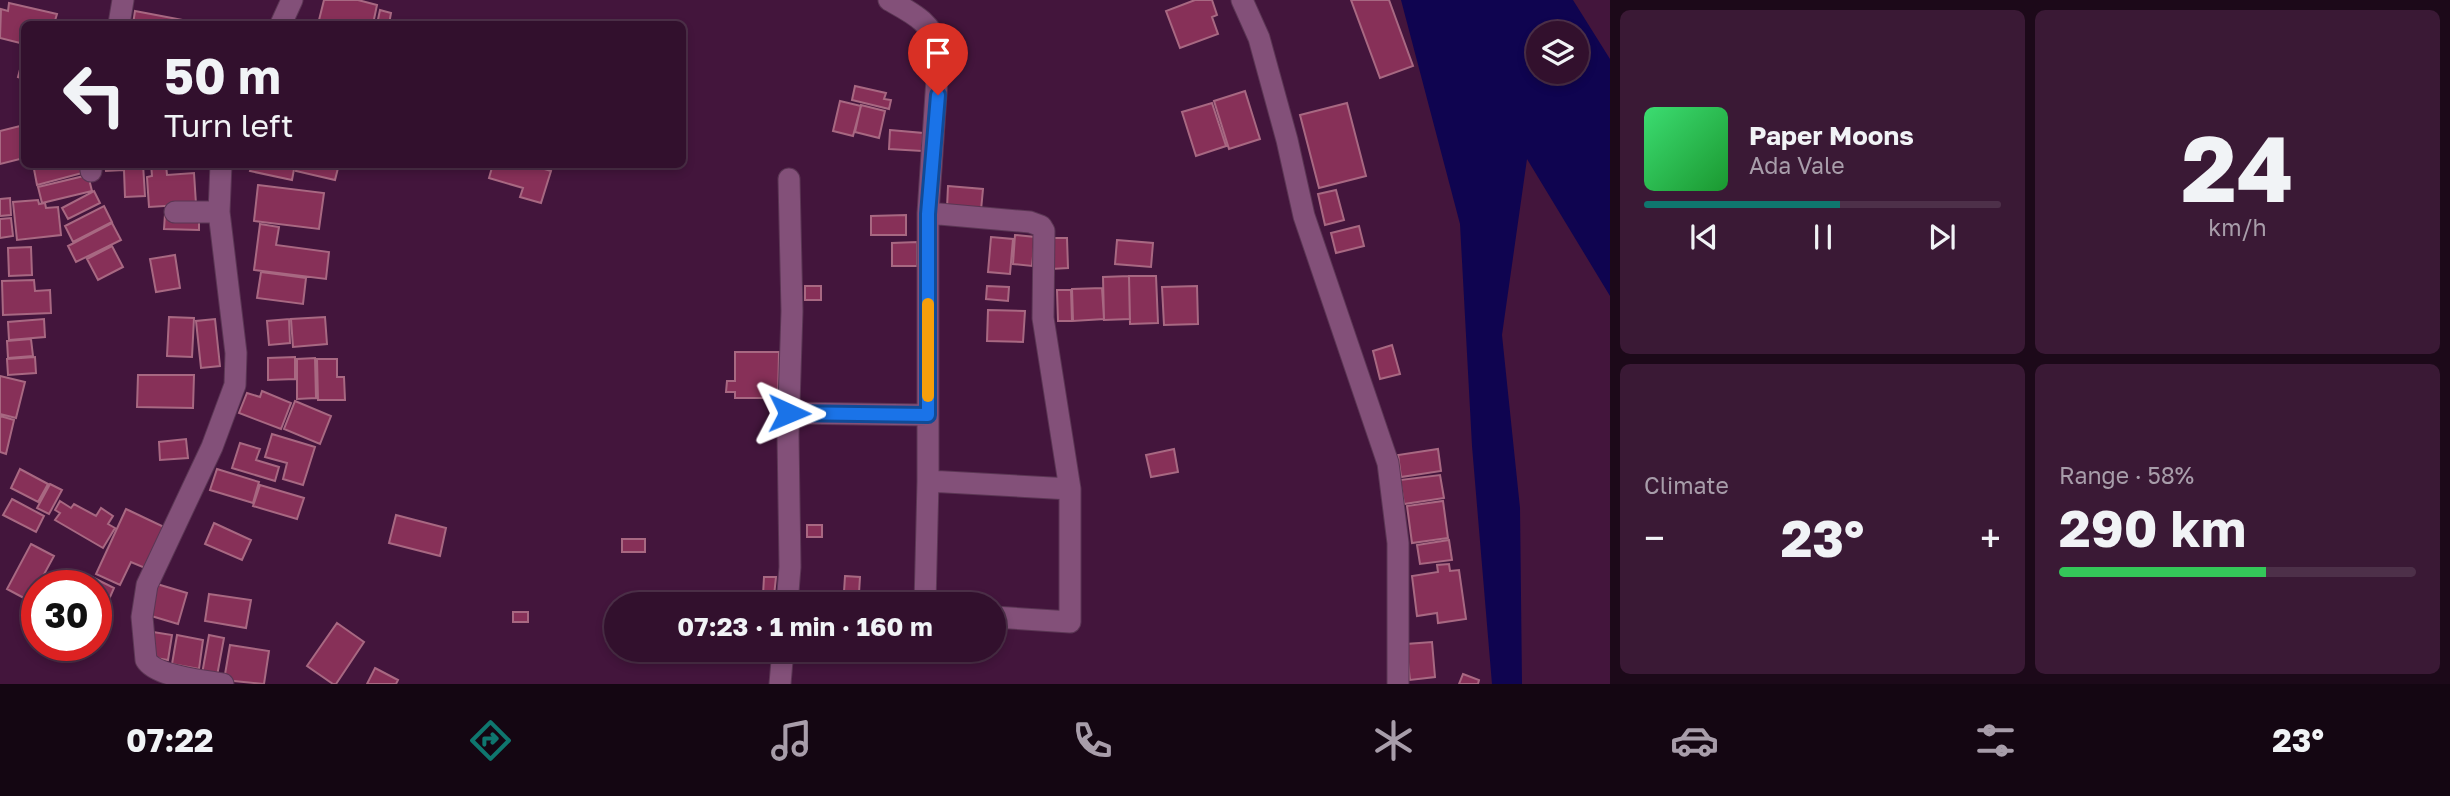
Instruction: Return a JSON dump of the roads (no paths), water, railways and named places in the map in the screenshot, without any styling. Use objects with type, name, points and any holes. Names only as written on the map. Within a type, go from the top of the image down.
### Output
[{"type":"street","points":[[120,21],[123,0]]},
{"type":"street","points":[[282,21],[292,0]]},
{"type":"street","points":[[890,0],[927,24],[935,35],[939,49],[928,214],[925,592]]},
{"type":"street","points":[[1242,0],[1259,38],[1287,140],[1304,216],[1388,463],[1398,543],[1398,684]]},
{"type":"street","points":[[221,168],[219,212],[236,353],[235,385],[212,447],[147,585],[142,617],[146,660],[159,678],[223,684]]},
{"type":"street","points":[[789,179],[792,312],[789,592]]},
{"type":"street","points":[[175,212],[219,212]]},
{"type":"street","points":[[928,214],[1030,222],[1044,230],[1043,318],[1070,489],[1070,622],[1006,618]]},
{"type":"street","points":[[789,413],[928,415]]},
{"type":"street","points":[[928,481],[1070,489]]},
{"type":"street","points":[[780,684],[782,662]]}]
